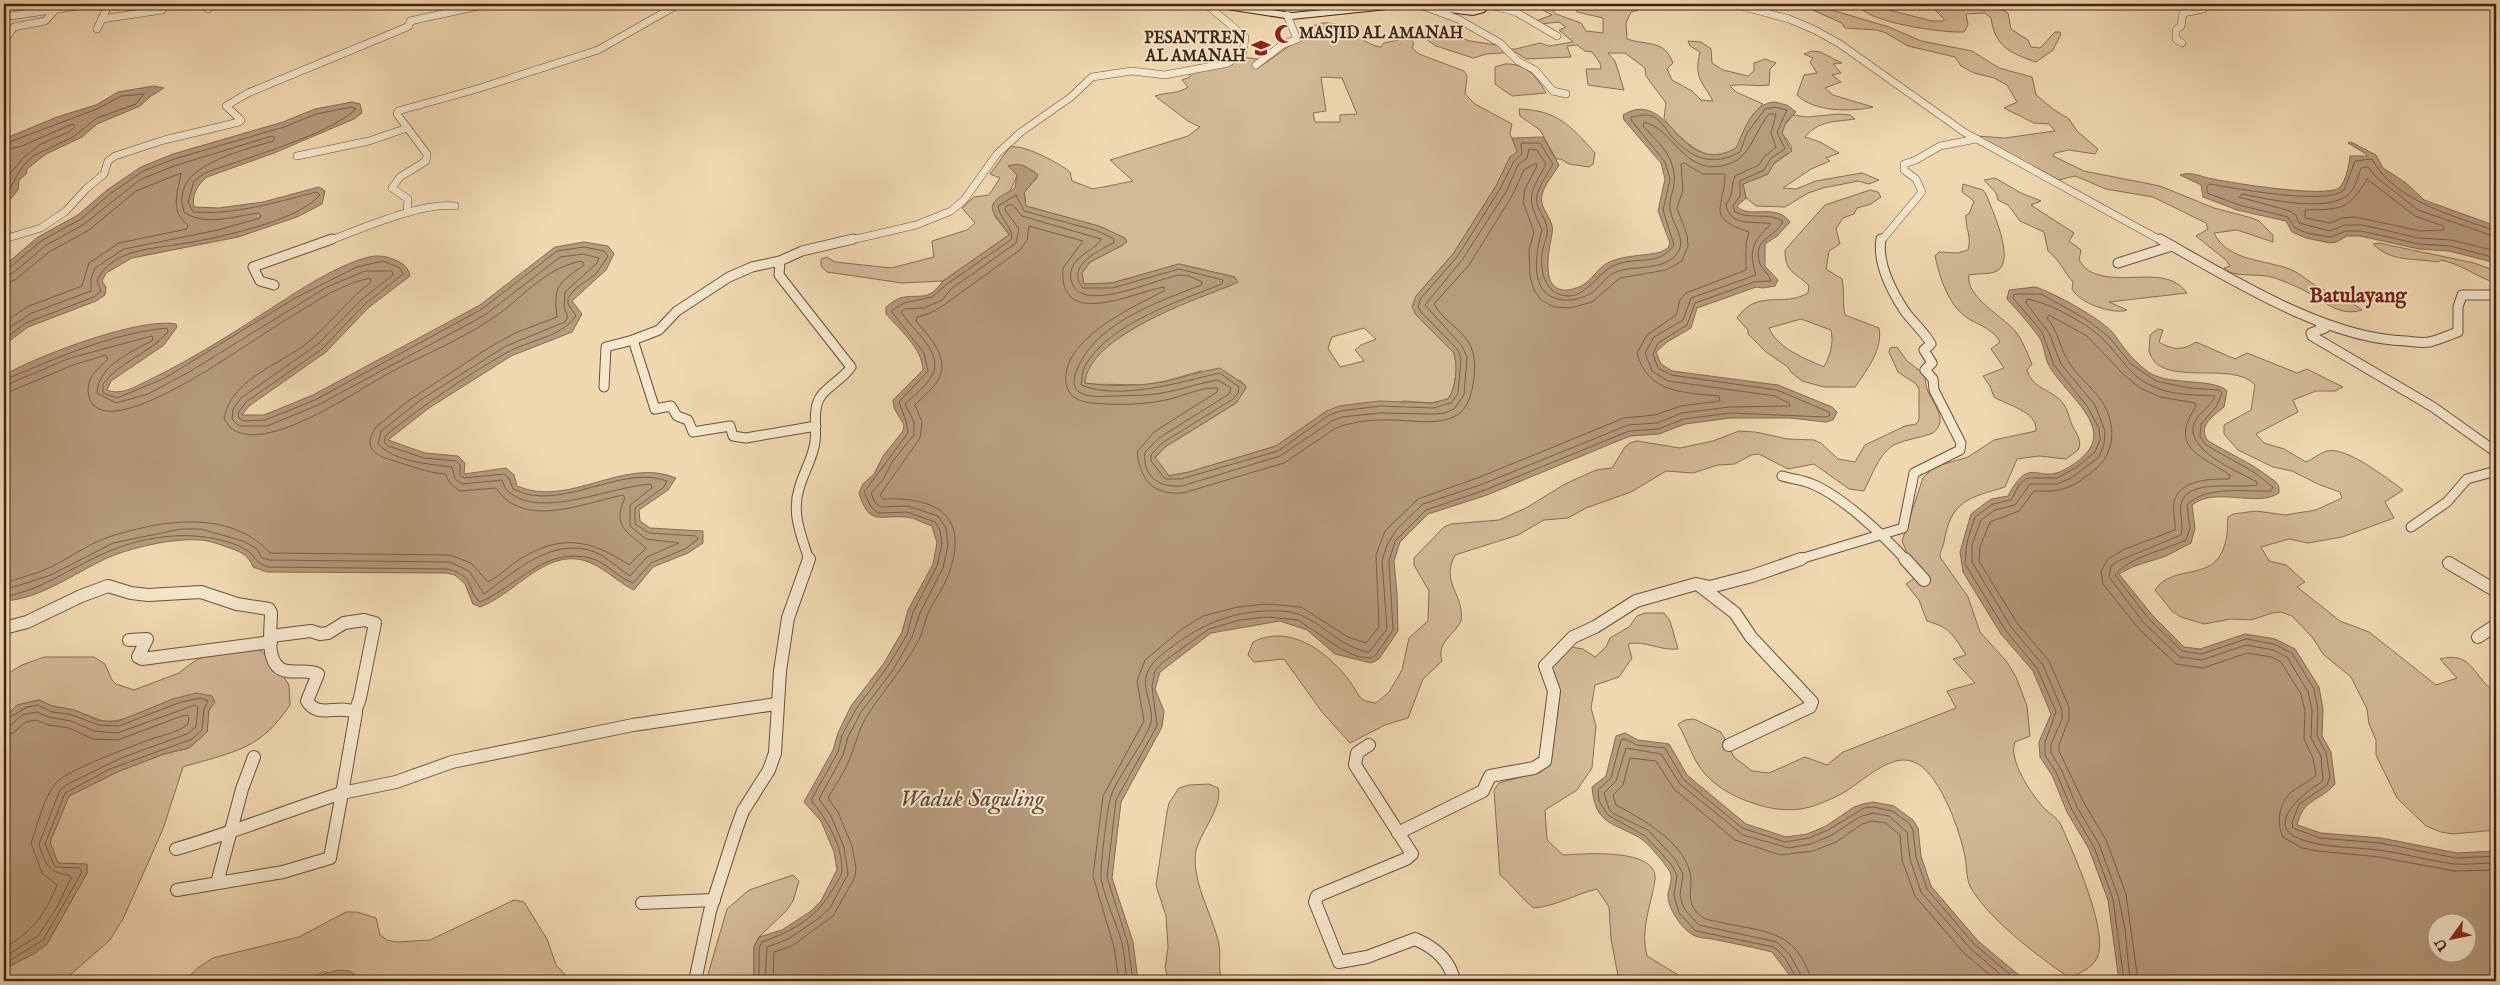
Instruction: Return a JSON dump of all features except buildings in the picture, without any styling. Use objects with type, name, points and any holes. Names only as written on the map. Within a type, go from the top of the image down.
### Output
[{"type":"main road","points":[[1214,4],[1287,15],[1347,11],[1400,4],[1468,12],[1481,10],[1486,4]]},
{"type":"street","points":[[33,13],[45,4],[41,4]]},
{"type":"street","points":[[4,17],[91,4]]},
{"type":"street","points":[[97,29],[109,4]]},
{"type":"street","points":[[4,239],[41,228],[66,211],[86,189],[104,174],[108,161],[115,156],[164,140],[239,122],[241,120],[226,106],[248,93],[409,26],[410,21],[488,4]]},
{"type":"street","points":[[408,213],[408,199],[392,188],[400,176],[428,159],[420,143],[397,114],[398,111],[462,94],[598,50],[679,4]]},
{"type":"street","points":[[604,387],[606,347],[633,340],[659,330],[678,311],[729,277],[752,267],[780,261],[802,251],[916,225],[952,211],[964,200],[996,154],[1021,132],[1071,97],[1091,77],[1132,71],[1164,75],[1231,62],[1243,52],[1245,37],[1206,4]]},
{"type":"street","points":[[1486,4],[1516,12],[1557,36]]},
{"type":"street","points":[[1734,4],[1789,19],[1815,30],[1840,44],[1976,139],[2172,246],[2215,272],[2316,320],[2384,340],[2434,340],[2451,337],[2458,332],[2458,307],[2462,295],[2496,295]]},
{"type":"street","points":[[2182,43],[2176,39],[2176,30],[2181,26],[2184,13],[2203,9],[2189,4]]},
{"type":"street","points":[[1420,5],[1458,20],[1500,43],[1518,61],[1534,70],[1553,91],[1566,94]]},
{"type":"street","points":[[4,41],[14,27],[45,21],[56,10]]},
{"type":"street","points":[[102,19],[162,10]]},
{"type":"street","points":[[1256,65],[1282,45],[1297,39],[1287,15]]},
{"type":"street","points":[[297,156],[369,140],[407,128]]},
{"type":"street","points":[[1398,832],[1483,792],[1490,776],[1534,768],[1541,764],[1546,754],[1554,691],[1545,669],[1550,661],[1573,637],[1600,625],[1629,605],[1697,584],[1710,587],[1752,576],[1798,560],[1900,530],[1905,525],[1914,473],[1926,465],[1955,455],[1960,450],[1961,443],[1934,390],[1933,379],[1926,370],[1932,363],[1924,350],[1931,344],[1919,324],[1905,311],[1890,284],[1880,257],[1881,240],[1922,192],[1916,179],[1904,170],[1904,164],[1916,160],[1940,146],[1976,139]]},
{"type":"street","points":[[274,285],[260,282],[253,267],[408,213],[447,205],[455,206]]},
{"type":"street","points":[[2118,263],[2172,246]]},
{"type":"street","points":[[695,981],[714,900],[743,811],[769,770],[774,756],[776,704],[788,618],[809,560],[798,526],[796,508],[798,491],[816,443],[816,410],[821,396],[844,377],[851,366],[784,282],[779,274],[780,261]]},
{"type":"street","points":[[2316,320],[2325,328],[2311,332],[2312,336],[2433,407],[2496,452]]},
{"type":"street","points":[[633,340],[655,409],[673,406],[678,416],[688,420],[693,432],[730,426],[733,436],[746,438],[816,426]]},
{"type":"street","points":[[2411,527],[2447,502],[2467,479],[2496,471]]},
{"type":"street","points":[[1782,476],[1819,487],[1882,534],[1924,580]]},
{"type":"street","points":[[2449,563],[2496,591]]},
{"type":"street","points":[[1697,584],[1735,613],[1751,637],[1812,702],[1810,707],[1729,745]]},
{"type":"street","points":[[4,628],[27,622],[80,596],[108,586],[131,593],[148,595],[201,592],[237,604],[268,608],[272,613],[272,659],[275,665],[283,670],[317,673],[318,676],[307,701],[309,708],[315,711],[350,709],[355,712]]},
{"type":"street","points":[[129,640],[148,640],[138,654],[138,657],[142,659],[311,631],[320,634],[328,633],[344,623],[364,620],[375,623],[360,698],[355,712],[356,716],[330,858],[283,872],[177,890]]},
{"type":"street","points":[[2478,637],[2496,625]]},
{"type":"street","points":[[176,849],[231,833],[275,814],[342,793],[396,782],[452,762],[633,725],[776,704]]},
{"type":"street","points":[[1368,745],[1357,753],[1355,765],[1398,832],[1412,850],[1411,855],[1315,898],[1336,960],[1340,963],[1367,957],[1415,939],[1428,944],[1433,949],[1453,972],[1454,981]]},
{"type":"street","points":[[217,883],[242,789],[254,757]]},
{"type":"street","points":[[642,903],[714,900]]},
{"type":"shaded area","points":[[1545,4],[1554,4],[1551,8],[1556,14],[1581,23],[1586,31],[1603,33],[1603,18],[1577,12],[1573,4],[1614,4],[1613,7],[1617,10],[1628,8],[1638,10],[1631,12],[1626,23],[1627,39],[1655,45],[1665,50],[1673,63],[1667,69],[1672,80],[1692,91],[1701,100],[1713,101],[1698,73],[1700,52],[1690,46],[1688,41],[1701,42],[1711,49],[1712,63],[1723,70],[1748,76],[1754,71],[1754,63],[1765,59],[1776,63],[1770,69],[1769,85],[1730,86],[1736,92],[1763,104],[1755,114],[1737,147],[1728,154],[1718,156],[1697,149],[1686,142],[1669,126],[1664,118],[1666,103],[1646,76],[1645,68],[1625,53],[1608,53],[1615,61],[1624,90],[1588,85],[1586,69],[1601,69],[1600,63],[1592,52],[1585,51],[1577,45],[1567,46],[1571,57],[1526,59],[1516,52],[1487,54],[1473,58],[1436,46],[1426,39],[1455,36],[1470,41],[1497,45],[1504,49],[1516,49],[1540,43],[1549,46],[1573,42],[1559,30],[1566,27],[1559,22],[1541,24],[1536,21],[1552,15],[1541,9]]},
{"type":"shaded area","points":[[1799,4],[1818,4],[1889,27],[1921,41],[1972,51],[1999,68],[2032,77],[2036,95],[2069,119],[2077,131],[2098,149],[2095,154],[2069,150],[2055,153],[2053,156],[2084,171],[2160,186],[2214,208],[2259,221],[2273,235],[2273,242],[2237,230],[2214,233],[2220,242],[2238,255],[2292,270],[2318,287],[2362,310],[2346,312],[2340,310],[2299,288],[2269,276],[2240,274],[2228,271],[2224,268],[2230,266],[2226,260],[2196,236],[2208,229],[2206,223],[2153,197],[2106,189],[2075,176],[2055,181],[1977,136],[2005,138],[2055,131],[2049,124],[2034,123],[2004,108],[2017,102],[2007,85],[1994,78],[1974,73],[1961,66],[1955,57],[1908,46],[1877,30],[1845,28],[1842,23]]},
{"type":"shaded area","points":[[1856,4],[1898,4],[1889,10],[1932,21],[1944,21],[1929,4],[1991,4],[2008,13],[2011,29],[2028,40],[2031,47],[2040,48],[2055,32],[2060,32],[2061,34],[2053,50],[2036,62],[2005,48],[1996,36],[1991,18],[1985,13],[1966,14],[1968,25],[1964,32],[1954,32],[1913,27],[1884,20],[1864,11]]},
{"type":"shaded area","points":[[1323,23],[1340,25],[1366,42],[1381,47],[1384,43],[1401,38],[1410,38],[1414,43],[1412,48],[1419,54],[1464,71],[1467,76],[1465,94],[1475,104],[1512,124],[1510,134],[1518,152],[1510,157],[1496,186],[1453,254],[1416,296],[1416,315],[1454,353],[1456,377],[1448,399],[1432,403],[1405,401],[1327,411],[1276,446],[1189,472],[1168,476],[1155,458],[1165,447],[1236,403],[1246,388],[1241,381],[1201,371],[1144,385],[1092,384],[1085,383],[1086,371],[1095,358],[1110,344],[1130,331],[1176,305],[1235,277],[1179,264],[1112,283],[1084,284],[1082,273],[1090,262],[1123,245],[1113,233],[1104,228],[1026,206],[1024,192],[1037,178],[1035,172],[1027,168],[1008,166],[1017,175],[1010,191],[994,215],[1009,235],[943,281],[902,283],[827,272],[821,266],[821,259],[827,257],[835,262],[891,268],[934,257],[932,241],[967,230],[975,223],[962,208],[974,197],[989,195],[1000,178],[990,174],[1010,147],[1024,148],[1050,159],[1070,172],[1072,181],[1093,189],[1133,181],[1110,160],[1188,136],[1200,127],[1188,121],[1155,96],[1181,91],[1188,87],[1182,80],[1190,77],[1190,73],[1232,63],[1243,57],[1257,59],[1255,65],[1261,66],[1308,33],[1309,27]],"holes":[[[1321,77],[1342,78],[1357,114],[1340,115],[1340,122],[1315,122],[1313,113],[1326,111]],[[1364,328],[1376,339],[1361,345],[1355,350],[1364,361],[1340,367],[1328,348],[1332,337]]]},
{"type":"shaded area","points":[[1812,51],[1820,52],[1842,63],[1833,64],[1841,73],[1832,75],[1841,82],[1825,88],[1833,95],[1873,107],[1854,110],[1822,108],[1804,101],[1797,95],[1804,75],[1817,73],[1810,62],[1813,58],[1804,54]]},
{"type":"shaded area","points":[[1505,64],[1524,68],[1534,76],[1546,93],[1512,96],[1495,84],[1495,67]]},
{"type":"shaded area","points":[[1519,109],[1544,112],[1562,121],[1595,153],[1593,164],[1589,167],[1569,164],[1561,159],[1556,159],[1540,130],[1520,116]]},
{"type":"shaded area","points":[[1839,114],[1850,115],[1855,119],[1816,127],[1805,137],[1820,142],[1839,153],[1826,158],[1830,161],[1811,169],[1783,188],[1796,189],[1816,181],[1862,173],[1879,180],[1869,184],[1858,181],[1823,188],[1808,193],[1785,207],[1756,206],[1746,198],[1743,184],[1768,174],[1771,166],[1789,153],[1792,147],[1782,133],[1783,127],[1793,115],[1807,117]]},
{"type":"shaded area","points":[[1995,178],[2021,193],[2041,201],[2031,205],[2074,233],[2069,241],[2081,250],[2079,260],[2089,271],[2101,276],[2167,279],[2178,284],[2187,293],[2109,302],[2127,310],[2121,311],[2097,307],[2082,299],[2072,289],[2073,282],[2048,251],[2044,232],[2020,221],[2008,205],[1998,200],[1996,193],[1984,180]]},
{"type":"shaded area","points":[[1963,184],[1983,190],[1986,194],[2001,234],[2004,257],[2002,265],[1997,271],[1969,275],[1969,283],[1979,299],[2016,332],[2032,364],[2027,370],[2029,375],[2040,387],[2062,401],[2080,442],[2078,450],[2066,459],[2039,456],[2017,459],[2005,487],[1972,498],[1957,509],[1951,517],[1940,553],[1940,557],[1968,597],[1980,632],[2007,662],[2016,677],[2027,706],[2030,736],[2015,742],[2015,758],[2018,767],[2037,800],[2061,825],[2088,891],[2100,946],[2095,962],[2070,978],[2015,937],[1988,911],[1978,898],[1970,886],[1959,833],[1942,792],[1926,771],[1918,764],[1908,760],[1888,764],[1841,794],[1823,803],[1800,809],[1775,809],[1738,797],[1710,779],[1697,762],[1678,724],[1685,720],[1694,719],[1721,732],[1734,757],[1752,771],[1769,773],[1805,757],[1827,765],[1843,752],[1956,708],[1947,691],[1975,683],[1953,659],[1966,655],[1958,642],[1951,633],[1941,626],[1927,621],[1919,600],[1906,584],[1922,573],[1908,555],[1902,541],[1923,478],[1934,467],[1968,457],[1994,440],[2036,431],[2032,418],[2020,409],[1994,397],[1990,386],[1983,376],[2004,368],[1991,349],[2000,342],[1990,331],[1969,319],[1956,307],[1946,291],[1939,273],[1935,256],[1939,252],[1958,253],[1968,250],[1969,240],[1966,215],[1969,214],[1974,201],[1962,192]]},
{"type":"shaded area","points":[[1870,190],[1878,192],[1881,197],[1871,204],[1857,208],[1854,214],[1843,218],[1836,229],[1840,244],[1829,251],[1826,269],[1842,279],[1845,315],[1879,328],[1879,344],[1873,359],[1855,387],[1824,387],[1802,381],[1788,367],[1766,352],[1748,334],[1748,330],[1737,318],[1745,309],[1753,304],[1762,301],[1799,297],[1808,293],[1809,286],[1789,268],[1785,258],[1785,250],[1825,205]],"holes":[[[1801,319],[1831,330],[1831,349],[1824,367],[1785,347],[1769,328]]]},
{"type":"shaded area","points":[[2379,243],[2474,263],[2496,271],[2496,283],[2449,262],[2395,257],[2380,250],[2373,244]]},
{"type":"shaded area","points":[[2158,329],[2163,330],[2159,342],[2169,347],[2182,348],[2196,342],[2235,359],[2247,353],[2297,373],[2307,369],[2343,387],[2335,391],[2316,391],[2293,400],[2298,412],[2256,434],[2264,443],[2284,449],[2306,462],[2324,452],[2335,451],[2345,453],[2366,464],[2403,490],[2385,502],[2394,518],[2342,537],[2308,543],[2289,539],[2261,547],[2269,561],[2286,565],[2305,582],[2297,587],[2340,621],[2369,632],[2436,685],[2457,678],[2440,659],[2451,657],[2466,662],[2496,693],[2496,830],[2453,834],[2441,832],[2426,826],[2397,798],[2376,755],[2376,740],[2369,724],[2367,709],[2351,677],[2323,654],[2313,638],[2292,616],[2281,612],[2251,620],[2231,619],[2204,624],[2181,617],[2172,611],[2155,590],[2172,577],[2203,569],[2212,564],[2220,556],[2225,544],[2228,517],[2233,514],[2256,511],[2285,515],[2316,510],[2342,498],[2340,492],[2320,485],[2292,471],[2273,467],[2238,450],[2224,434],[2224,425],[2251,410],[2255,385],[2245,378],[2231,374],[2181,372],[2167,369],[2156,363],[2149,351],[2150,335]]},
{"type":"shaded area","points":[[1897,347],[1907,361],[1923,373],[1940,421],[1933,433],[1900,442],[1890,447],[1881,458],[1864,491],[1849,489],[1814,464],[1788,469],[1759,454],[1751,455],[1735,464],[1718,465],[1693,473],[1666,471],[1631,492],[1586,508],[1568,518],[1544,520],[1518,535],[1455,555],[1450,573],[1451,581],[1460,604],[1461,621],[1443,644],[1441,649],[1442,661],[1423,679],[1408,718],[1385,725],[1350,743],[1322,712],[1284,659],[1254,662],[1248,655],[1253,642],[1267,637],[1281,636],[1295,639],[1308,644],[1332,661],[1360,697],[1366,701],[1376,703],[1389,692],[1402,670],[1409,638],[1428,621],[1429,591],[1414,565],[1414,558],[1444,527],[1451,524],[1499,520],[1526,508],[1565,484],[1596,470],[1612,468],[1625,447],[1637,441],[1680,448],[1713,441],[1739,431],[1755,432],[1788,439],[1814,440],[1821,443],[1838,459],[1855,462],[1865,445],[1905,426],[1916,424],[1919,420],[1919,389],[1916,384],[1898,372],[1889,352],[1890,348]]},
{"type":"shaded area","points":[[1645,613],[1664,613],[1670,621],[1678,649],[1640,643],[1628,644],[1632,658],[1619,677],[1595,685],[1591,708],[1596,726],[1592,768],[1577,790],[1545,810],[1547,840],[1563,855],[1602,854],[1633,857],[1645,862],[1653,869],[1655,880],[1645,927],[1647,956],[1688,981],[1619,981],[1611,939],[1609,907],[1597,889],[1550,905],[1534,908],[1500,875],[1494,790],[1499,783],[1542,771],[1548,765],[1554,735],[1558,683],[1549,671],[1571,647],[1583,649],[1595,657],[1606,647],[1610,638],[1629,627],[1637,616]]},
{"type":"shaded area","points":[[252,649],[261,651],[272,659],[289,685],[290,705],[285,713],[269,731],[247,746],[183,767],[163,829],[123,919],[110,940],[71,974],[54,981],[4,981],[4,969],[35,953],[47,944],[87,873],[87,865],[58,863],[50,842],[69,796],[117,772],[164,754],[189,748],[207,732],[209,710],[173,699],[127,719],[105,722],[74,710],[52,706],[39,700],[17,705],[4,718],[4,676],[22,665],[44,657],[94,657],[105,664],[112,680],[116,684],[134,690],[179,673],[196,660],[208,655]]},
{"type":"shaded area","points":[[1209,784],[1218,788],[1219,796],[1213,814],[1199,841],[1195,859],[1200,890],[1219,945],[1222,981],[1169,981],[1165,968],[1168,947],[1166,916],[1156,885],[1167,812],[1169,803],[1179,788],[1189,785]]},
{"type":"shaded area","points":[[793,875],[799,881],[793,901],[787,910],[759,937],[754,947],[754,981],[706,981],[727,909],[749,890]]},
{"type":"shaded area","points":[[514,900],[524,902],[547,939],[556,965],[571,981],[447,981],[445,976],[432,981],[363,981],[359,977],[324,972],[300,981],[184,981],[199,967],[213,958],[299,937],[346,912],[357,912],[376,918],[380,935],[387,940],[397,942],[430,940]]},
{"type":"water","points":[[154,86],[164,88],[140,106],[97,124],[82,137],[46,154],[27,169],[26,174],[19,180],[18,190],[4,207],[4,139],[57,117],[96,105],[118,92]]},
{"type":"water","points":[[352,102],[360,104],[362,113],[354,119],[274,153],[207,177],[196,190],[193,203],[194,207],[219,208],[263,202],[319,187],[325,191],[322,204],[297,217],[238,237],[132,258],[106,273],[102,281],[106,287],[105,295],[96,301],[28,327],[4,345],[4,266],[38,237],[78,215],[107,190],[141,167],[173,154],[283,122],[315,109]]},
{"type":"water","name":"Waduk Saguling","points":[[1775,102],[1787,105],[1796,112],[1786,122],[1782,133],[1792,151],[1775,162],[1768,174],[1743,184],[1746,198],[1737,206],[1748,212],[1777,213],[1784,216],[1790,222],[1777,236],[1765,244],[1765,266],[1778,280],[1775,286],[1756,287],[1697,308],[1691,328],[1667,342],[1656,352],[1661,364],[1672,371],[1778,385],[1832,407],[1837,412],[1833,420],[1826,422],[1790,418],[1730,418],[1685,424],[1659,434],[1630,436],[1487,495],[1428,514],[1400,542],[1394,561],[1398,631],[1379,659],[1371,663],[1335,654],[1307,630],[1280,621],[1211,633],[1160,672],[1155,689],[1164,711],[1162,727],[1121,802],[1112,878],[1133,942],[1138,981],[754,981],[754,947],[759,937],[782,930],[811,911],[821,901],[837,870],[834,852],[821,821],[804,802],[833,750],[838,733],[851,706],[884,663],[902,632],[908,610],[933,564],[937,543],[932,526],[909,517],[876,517],[871,515],[859,493],[863,484],[874,474],[883,456],[903,431],[904,425],[894,408],[893,400],[923,370],[922,362],[915,347],[886,314],[886,307],[900,298],[928,295],[943,281],[1009,235],[993,210],[995,201],[1015,187],[1017,175],[1008,166],[1021,165],[1038,175],[1024,193],[1026,206],[1099,226],[1125,238],[1127,242],[1123,245],[1090,262],[1082,273],[1084,284],[1112,283],[1179,264],[1235,277],[1238,282],[1145,322],[1123,335],[1104,350],[1091,366],[1085,383],[1134,385],[1154,383],[1220,368],[1245,385],[1246,388],[1236,403],[1165,447],[1155,457],[1169,476],[1189,472],[1276,446],[1327,411],[1339,406],[1379,401],[1432,403],[1448,399],[1456,377],[1454,353],[1416,315],[1412,307],[1416,296],[1453,254],[1496,186],[1510,157],[1517,152],[1512,138],[1543,137],[1559,165],[1545,187],[1541,200],[1553,229],[1548,260],[1549,278],[1553,285],[1559,289],[1568,290],[1584,284],[1608,263],[1617,259],[1661,252],[1668,248],[1670,243],[1658,211],[1665,179],[1661,163],[1624,120],[1623,115],[1639,109],[1653,112],[1688,144],[1701,152],[1717,155],[1736,148],[1750,119],[1760,107]]},
{"type":"water","points":[[2351,142],[2376,155],[2383,168],[2406,183],[2424,200],[2496,226],[2496,263],[2449,251],[2419,249],[2360,236],[2347,236],[2330,243],[2306,238],[2292,232],[2286,221],[2237,210],[2203,197],[2201,185],[2180,175],[2193,174],[2223,181],[2278,189],[2331,191],[2339,188],[2344,182],[2350,156],[2367,156],[2348,143]]},
{"type":"water","points":[[584,242],[608,246],[614,254],[606,270],[572,301],[582,314],[572,332],[511,356],[429,408],[388,440],[425,453],[458,456],[465,463],[464,474],[506,468],[514,475],[517,486],[537,491],[576,488],[637,473],[656,473],[676,478],[668,490],[639,510],[640,521],[650,528],[703,531],[703,543],[688,553],[653,567],[634,590],[591,563],[575,559],[561,560],[546,565],[493,601],[480,607],[473,604],[465,584],[455,575],[447,573],[267,572],[253,567],[251,562],[238,551],[208,541],[188,540],[164,542],[126,551],[105,559],[43,591],[30,596],[4,601],[4,376],[10,372],[68,347],[117,331],[160,323],[176,324],[177,327],[164,345],[111,381],[107,390],[118,392],[129,390],[233,333],[335,270],[358,260],[379,256],[400,262],[405,266],[410,276],[368,308],[326,352],[249,406],[242,415],[264,415],[313,395],[480,305],[555,247]]},
{"type":"water","points":[[2035,287],[2053,294],[2109,328],[2139,365],[2150,373],[2169,379],[2213,385],[2227,391],[2224,407],[2205,426],[2205,436],[2208,441],[2255,467],[2276,482],[2279,487],[2279,493],[2259,499],[2212,497],[2201,500],[2192,505],[2195,528],[2191,543],[2166,556],[2132,567],[2119,574],[2153,616],[2184,647],[2200,649],[2245,634],[2275,639],[2295,649],[2319,687],[2323,709],[2322,736],[2331,752],[2335,784],[2304,809],[2297,825],[2321,833],[2381,838],[2457,853],[2496,851],[2496,981],[2119,981],[2108,900],[2089,849],[2067,812],[2052,775],[2040,757],[2039,742],[2051,714],[2033,671],[2001,634],[1963,572],[1960,552],[1971,514],[1991,499],[2008,496],[2022,476],[2028,473],[2047,474],[2064,470],[2082,457],[2092,445],[2094,432],[2090,420],[2082,407],[2051,369],[2039,337],[2007,299],[2009,290]]},
{"type":"water","points":[[196,693],[212,696],[215,702],[209,710],[207,732],[189,748],[164,754],[117,772],[69,796],[50,842],[58,863],[87,864],[87,873],[47,944],[35,953],[4,969],[4,718],[17,705],[39,700],[52,706],[74,710],[97,720],[116,722],[173,699]]},
{"type":"water","points":[[1625,733],[1638,740],[1669,744],[1687,775],[1746,824],[1786,837],[1807,834],[1826,826],[1854,807],[1863,804],[1873,802],[1894,806],[1913,820],[1918,828],[1921,856],[1931,886],[1978,941],[2026,981],[1794,981],[1772,952],[1693,935],[1680,923],[1668,900],[1671,877],[1666,866],[1640,838],[1607,821],[1597,809],[1592,787],[1606,776],[1616,736]]},
{"type":"water","points":[[338,970],[350,971],[363,981],[300,981]]},
{"type":"place","name":"MASJID AL AMANAH","points":[[1284,34]]},
{"type":"place","name":"PESANTREN AL AMANAH","points":[[1261,48]]},
{"type":"district","name":"Batulayang","points":[[2358,296]]}]
